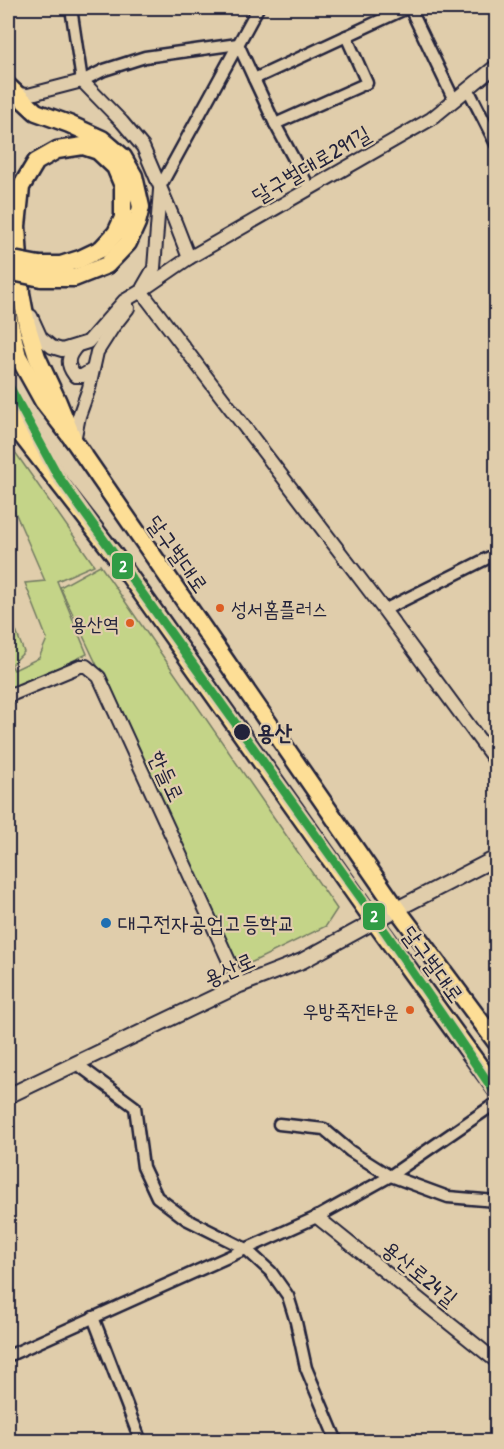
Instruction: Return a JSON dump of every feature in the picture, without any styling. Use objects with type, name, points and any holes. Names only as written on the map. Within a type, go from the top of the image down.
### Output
[{"type":"main road","points":[[8,271],[40,272],[74,278],[107,265],[128,243],[141,207],[134,176],[123,157],[102,139],[36,112],[12,90]]},
{"type":"main road","points":[[8,259],[40,272],[80,259],[101,249],[117,233],[123,218],[123,186],[115,167],[98,151],[83,146],[57,150],[36,162],[21,187],[17,226],[21,293],[27,325],[37,357],[74,441]]},
{"type":"main road","name":"달구벌대로","points":[[8,316],[18,357],[43,401],[74,441],[397,909],[496,1042]]},
{"type":"main road","name":"달구벌대로","points":[[8,393],[33,450],[113,553],[496,1089]]},
{"type":"main road","points":[[8,418],[33,450]]},
{"type":"main road","name":"용산로","points":[[8,1096],[240,985],[302,961],[496,858]]},
{"type":"street","points":[[71,8],[82,81],[143,147],[189,258]]},
{"type":"street","points":[[74,441],[97,352],[141,291],[154,268],[160,187],[258,8]]},
{"type":"street","points":[[254,79],[409,8],[454,100]]},
{"type":"street","points":[[275,124],[367,83],[346,36]]},
{"type":"street","points":[[12,90],[28,95],[82,81],[104,70],[145,57],[238,44]]},
{"type":"street","points":[[238,44],[275,124],[309,189]]},
{"type":"street","name":"달구벌대로291길","points":[[76,347],[88,342],[124,301],[189,258],[431,119],[496,66]]},
{"type":"street","points":[[468,88],[496,144]]},
{"type":"street","points":[[141,291],[384,610],[496,762]]},
{"type":"street","points":[[21,293],[41,338],[51,347],[62,350],[76,347]]},
{"type":"street","points":[[76,347],[69,356],[71,371],[75,376],[82,376],[92,370]]},
{"type":"street","points":[[384,610],[496,554]]},
{"type":"street","name":"한들로","points":[[8,696],[80,666],[87,666],[99,677],[240,985]]},
{"type":"street","points":[[77,1064],[135,1107],[143,1167],[157,1197],[186,1219],[246,1249],[271,1272],[288,1296],[306,1368],[338,1442]]},
{"type":"street","points":[[8,1356],[317,1217],[390,1176],[496,1102]]},
{"type":"street","points":[[279,1124],[324,1129],[350,1151],[390,1176],[448,1197],[496,1201]]},
{"type":"street","name":"용산로24길","points":[[317,1217],[496,1361]]},
{"type":"street","points":[[93,1317],[141,1442]]},
{"type":"green space","points":[[8,442],[94,565],[57,581],[87,654],[8,692],[8,610],[24,652],[11,665],[14,670],[39,658],[47,639],[25,583],[45,581],[8,496]]},
{"type":"green space","points":[[100,565],[337,909],[326,926],[240,968],[60,587]]},
{"type":"transit line","name":"2","points":[[8,384],[58,476],[386,933],[496,1094]]},
{"type":"place","name":"성서홈플러스","points":[[220,608]]},
{"type":"place","name":"용산역","points":[[130,623]]},
{"type":"place","name":"용산","points":[[242,732]]},
{"type":"place","name":"대구전자공업고등학교","points":[[106,923]]},
{"type":"place","name":"우방죽전타운","points":[[410,1010]]}]
